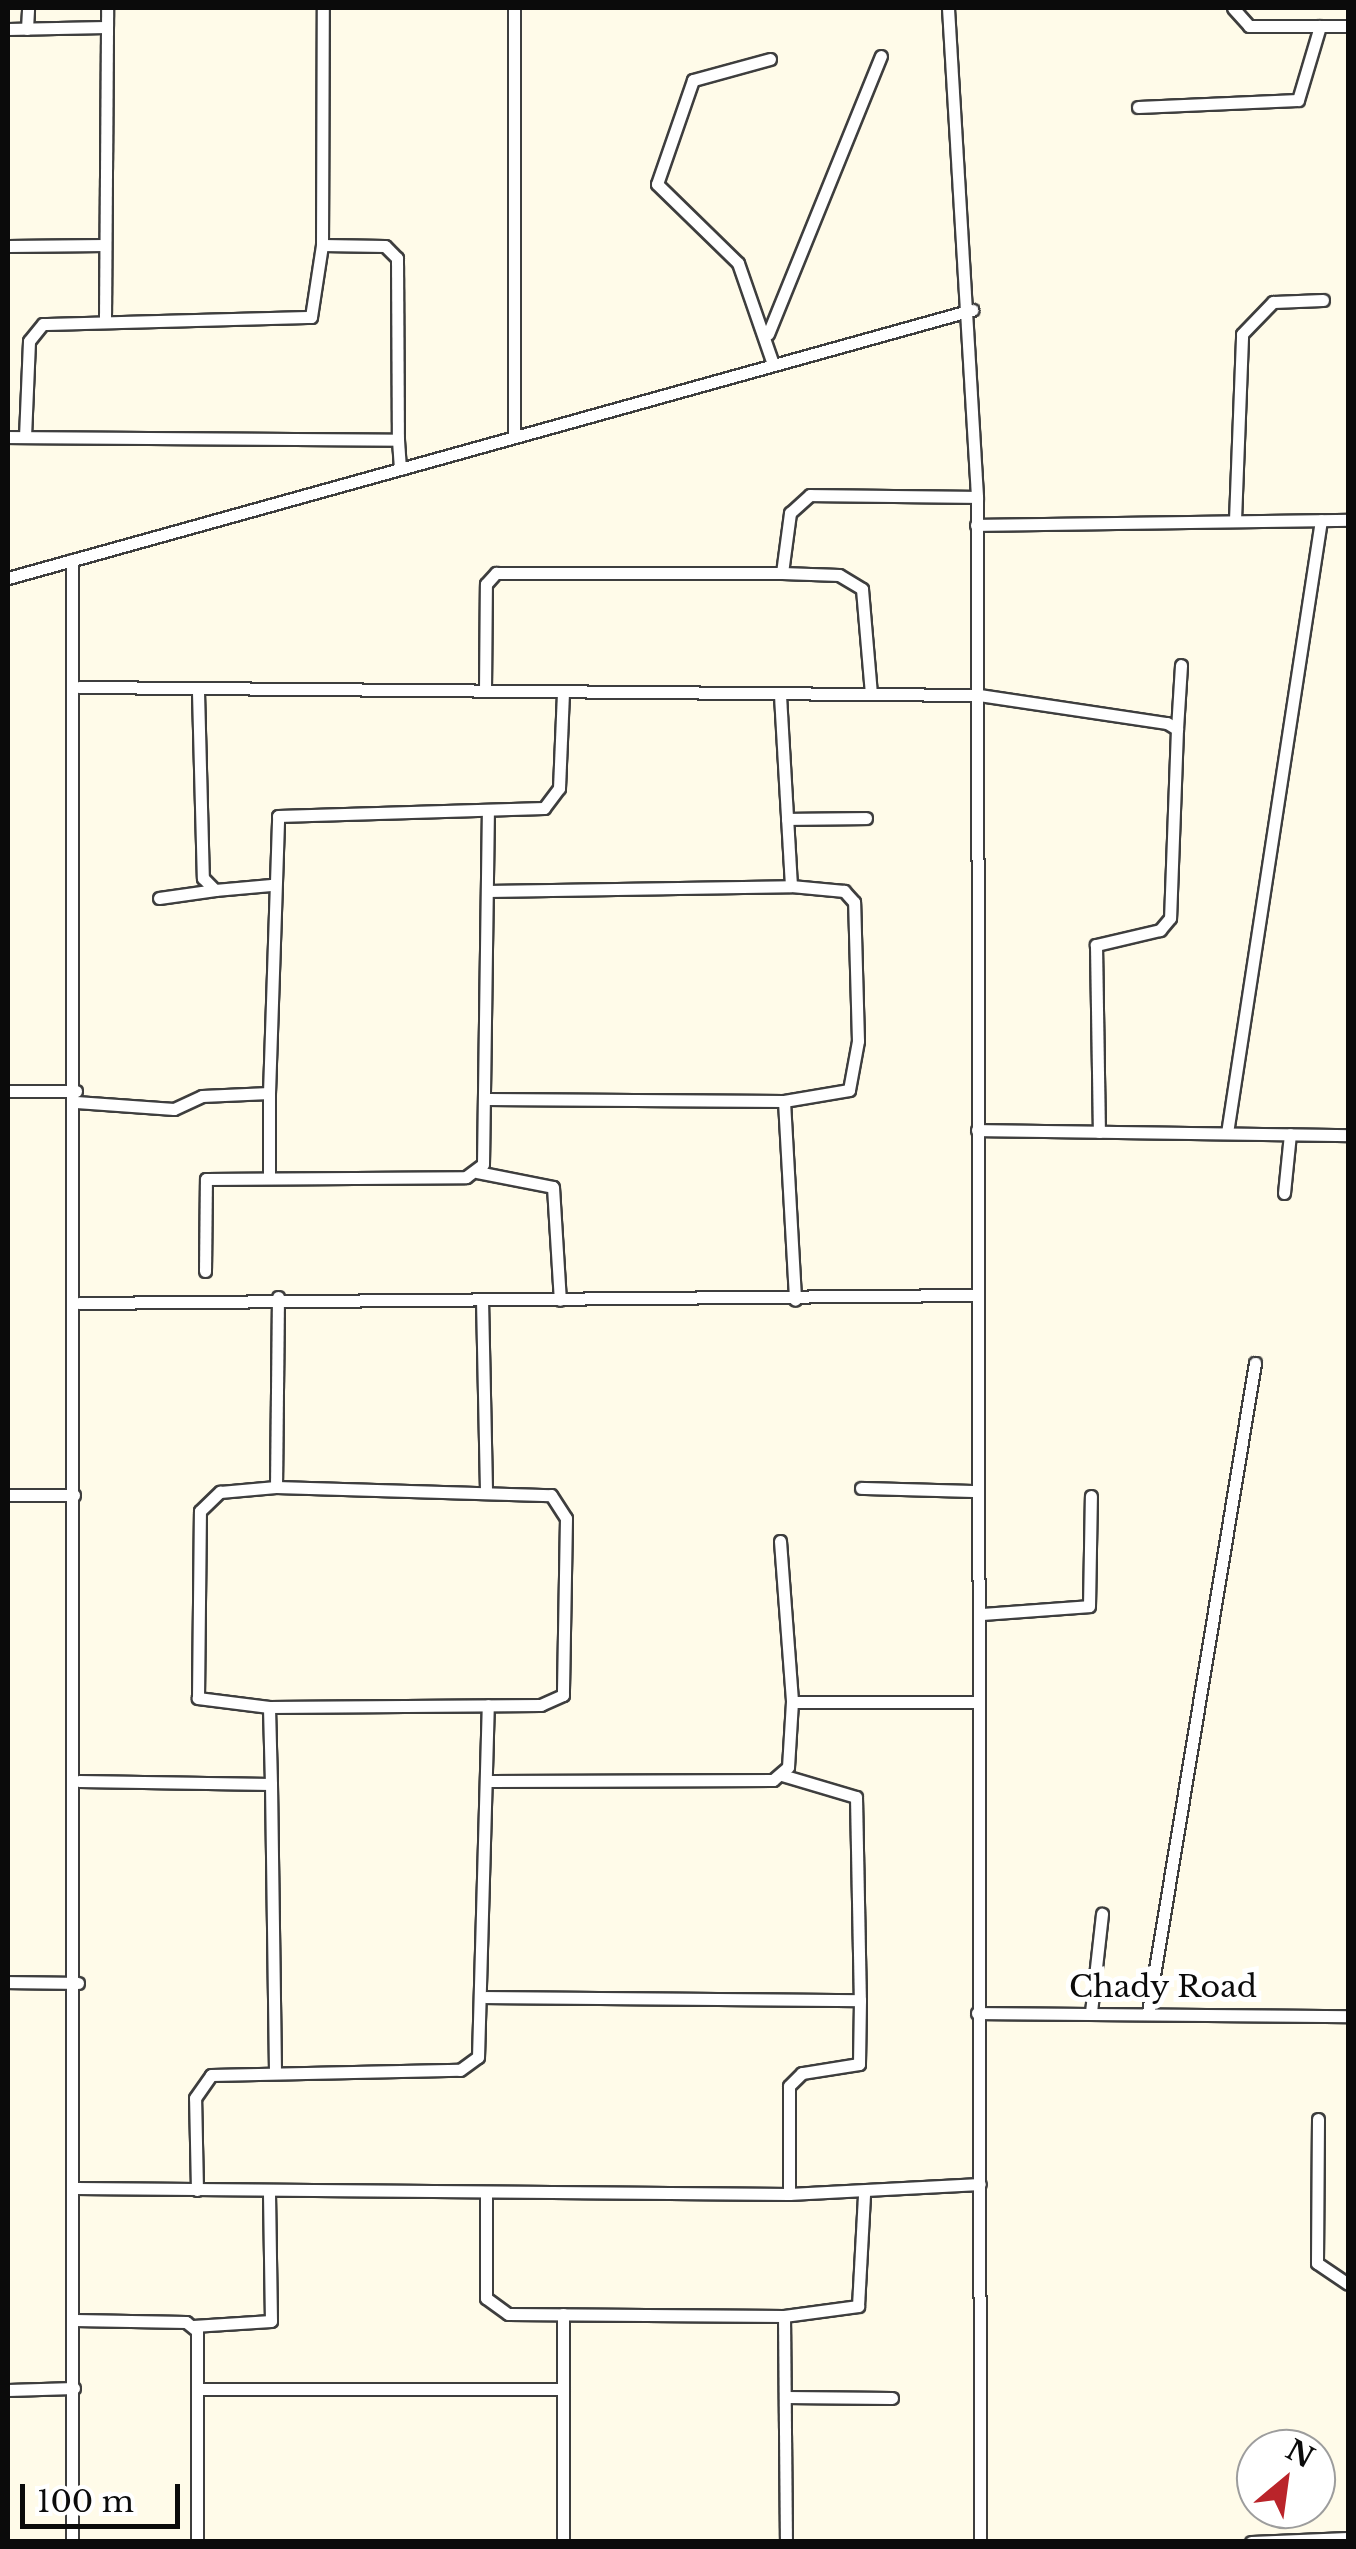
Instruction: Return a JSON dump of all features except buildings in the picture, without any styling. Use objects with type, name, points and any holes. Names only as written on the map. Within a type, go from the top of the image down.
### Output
[{"type":"street","points":[[28,8],[28,29]]},
{"type":"street","points":[[105,317],[107,8]]},
{"type":"street","points":[[25,437],[34,329],[105,317],[298,322],[318,306],[323,8]]},
{"type":"street","points":[[514,8],[514,437]]},
{"type":"street","points":[[948,8],[972,310],[979,696],[976,1492],[981,1614],[974,1702],[980,2542]]},
{"type":"street","points":[[1233,8],[1249,26],[1348,26]]},
{"type":"street","points":[[1138,107],[1298,100],[1320,26]]},
{"type":"street","points":[[8,29],[106,27]]},
{"type":"street","points":[[768,334],[881,56]]},
{"type":"street","points":[[770,59],[693,80],[657,174],[667,198],[738,263],[768,334],[773,364]]},
{"type":"street","points":[[8,246],[105,245]]},
{"type":"street","points":[[322,246],[385,246],[397,258],[400,469]]},
{"type":"street","points":[[1235,520],[1242,334],[1273,302],[1323,300]]},
{"type":"street","points":[[8,578],[972,310]]},
{"type":"street","points":[[8,437],[398,440]]},
{"type":"street","points":[[782,573],[790,513],[810,495],[976,496]]},
{"type":"street","points":[[1227,1132],[1321,520]]},
{"type":"street","points":[[976,525],[1348,520]]},
{"type":"street","points":[[72,560],[79,687],[74,1494],[79,1781],[72,2542]]},
{"type":"street","points":[[486,690],[486,584],[496,573],[782,573],[839,576],[862,588],[871,692]]},
{"type":"street","points":[[1099,1132],[1092,957],[1106,938],[1168,925],[1181,666]]},
{"type":"street","points":[[79,687],[198,692],[486,690],[979,696],[1177,729]]},
{"type":"street","points":[[198,692],[202,878],[215,890]]},
{"type":"street","points":[[269,1176],[274,823],[285,812],[488,812],[554,800],[563,692]]},
{"type":"street","points":[[780,696],[791,886]]},
{"type":"street","points":[[478,1172],[487,1099],[488,812]]},
{"type":"street","points":[[787,819],[866,818]]},
{"type":"street","points":[[160,898],[271,885]]},
{"type":"street","points":[[487,891],[791,886],[844,891],[854,902],[858,1041],[848,1090],[784,1101],[487,1099]]},
{"type":"street","points":[[8,1091],[174,1109],[202,1096],[269,1094]]},
{"type":"street","points":[[784,1101],[795,1300]]},
{"type":"street","points":[[977,1130],[1348,1135]]},
{"type":"street","points":[[1284,1194],[1290,1134]]},
{"type":"street","points":[[205,1271],[206,1179],[478,1172],[553,1187],[560,1300]]},
{"type":"street","points":[[78,1303],[278,1297],[795,1300],[976,1294]]},
{"type":"street","points":[[276,1486],[278,1297]]},
{"type":"street","points":[[482,1299],[486,1492]]},
{"type":"street","points":[[1148,2012],[1255,1364]]},
{"type":"street","points":[[276,1486],[486,1492],[562,1504],[566,1556],[563,1695],[540,1705],[268,1707],[204,1702],[194,1692],[198,1538],[208,1498],[276,1486]]},
{"type":"street","points":[[862,1488],[976,1492]]},
{"type":"street","points":[[8,1494],[74,1494]]},
{"type":"street","points":[[981,1614],[1089,1606],[1091,1496]]},
{"type":"street","points":[[780,1541],[792,1702],[782,1775]]},
{"type":"street","points":[[792,1702],[974,1702]]},
{"type":"street","points":[[197,2190],[200,2085],[226,2071],[460,2070],[478,2056],[486,1997],[488,1704]]},
{"type":"street","points":[[268,1707],[275,2072]]},
{"type":"street","points":[[488,1781],[782,1775],[856,1796],[859,2064],[802,2073],[789,2086],[789,2194]]},
{"type":"street","points":[[79,1781],[271,1784]]},
{"type":"street","points":[[1091,2012],[1102,1914]]},
{"type":"street","points":[[8,1982],[78,1983]]},
{"type":"street","points":[[486,1997],[860,2000]]},
{"type":"street","name":"Chady Road","points":[[978,2013],[1348,2016]]},
{"type":"street","points":[[1318,2119],[1317,2264],[1348,2284]]},
{"type":"street","points":[[76,2188],[864,2194],[980,2184]]},
{"type":"street","points":[[75,2320],[193,2326],[271,2322],[269,2191]]},
{"type":"street","points":[[486,2193],[486,2298],[508,2314],[784,2316],[858,2306],[864,2194]]},
{"type":"street","points":[[563,2314],[563,2542]]},
{"type":"street","points":[[784,2316],[786,2542]]},
{"type":"street","points":[[193,2326],[201,2388],[197,2542]]},
{"type":"street","points":[[8,2390],[74,2388]]},
{"type":"street","points":[[201,2388],[562,2390]]},
{"type":"street","points":[[785,2398],[892,2398]]},
{"type":"street","points":[[1253,2539],[1348,2538]]}]
